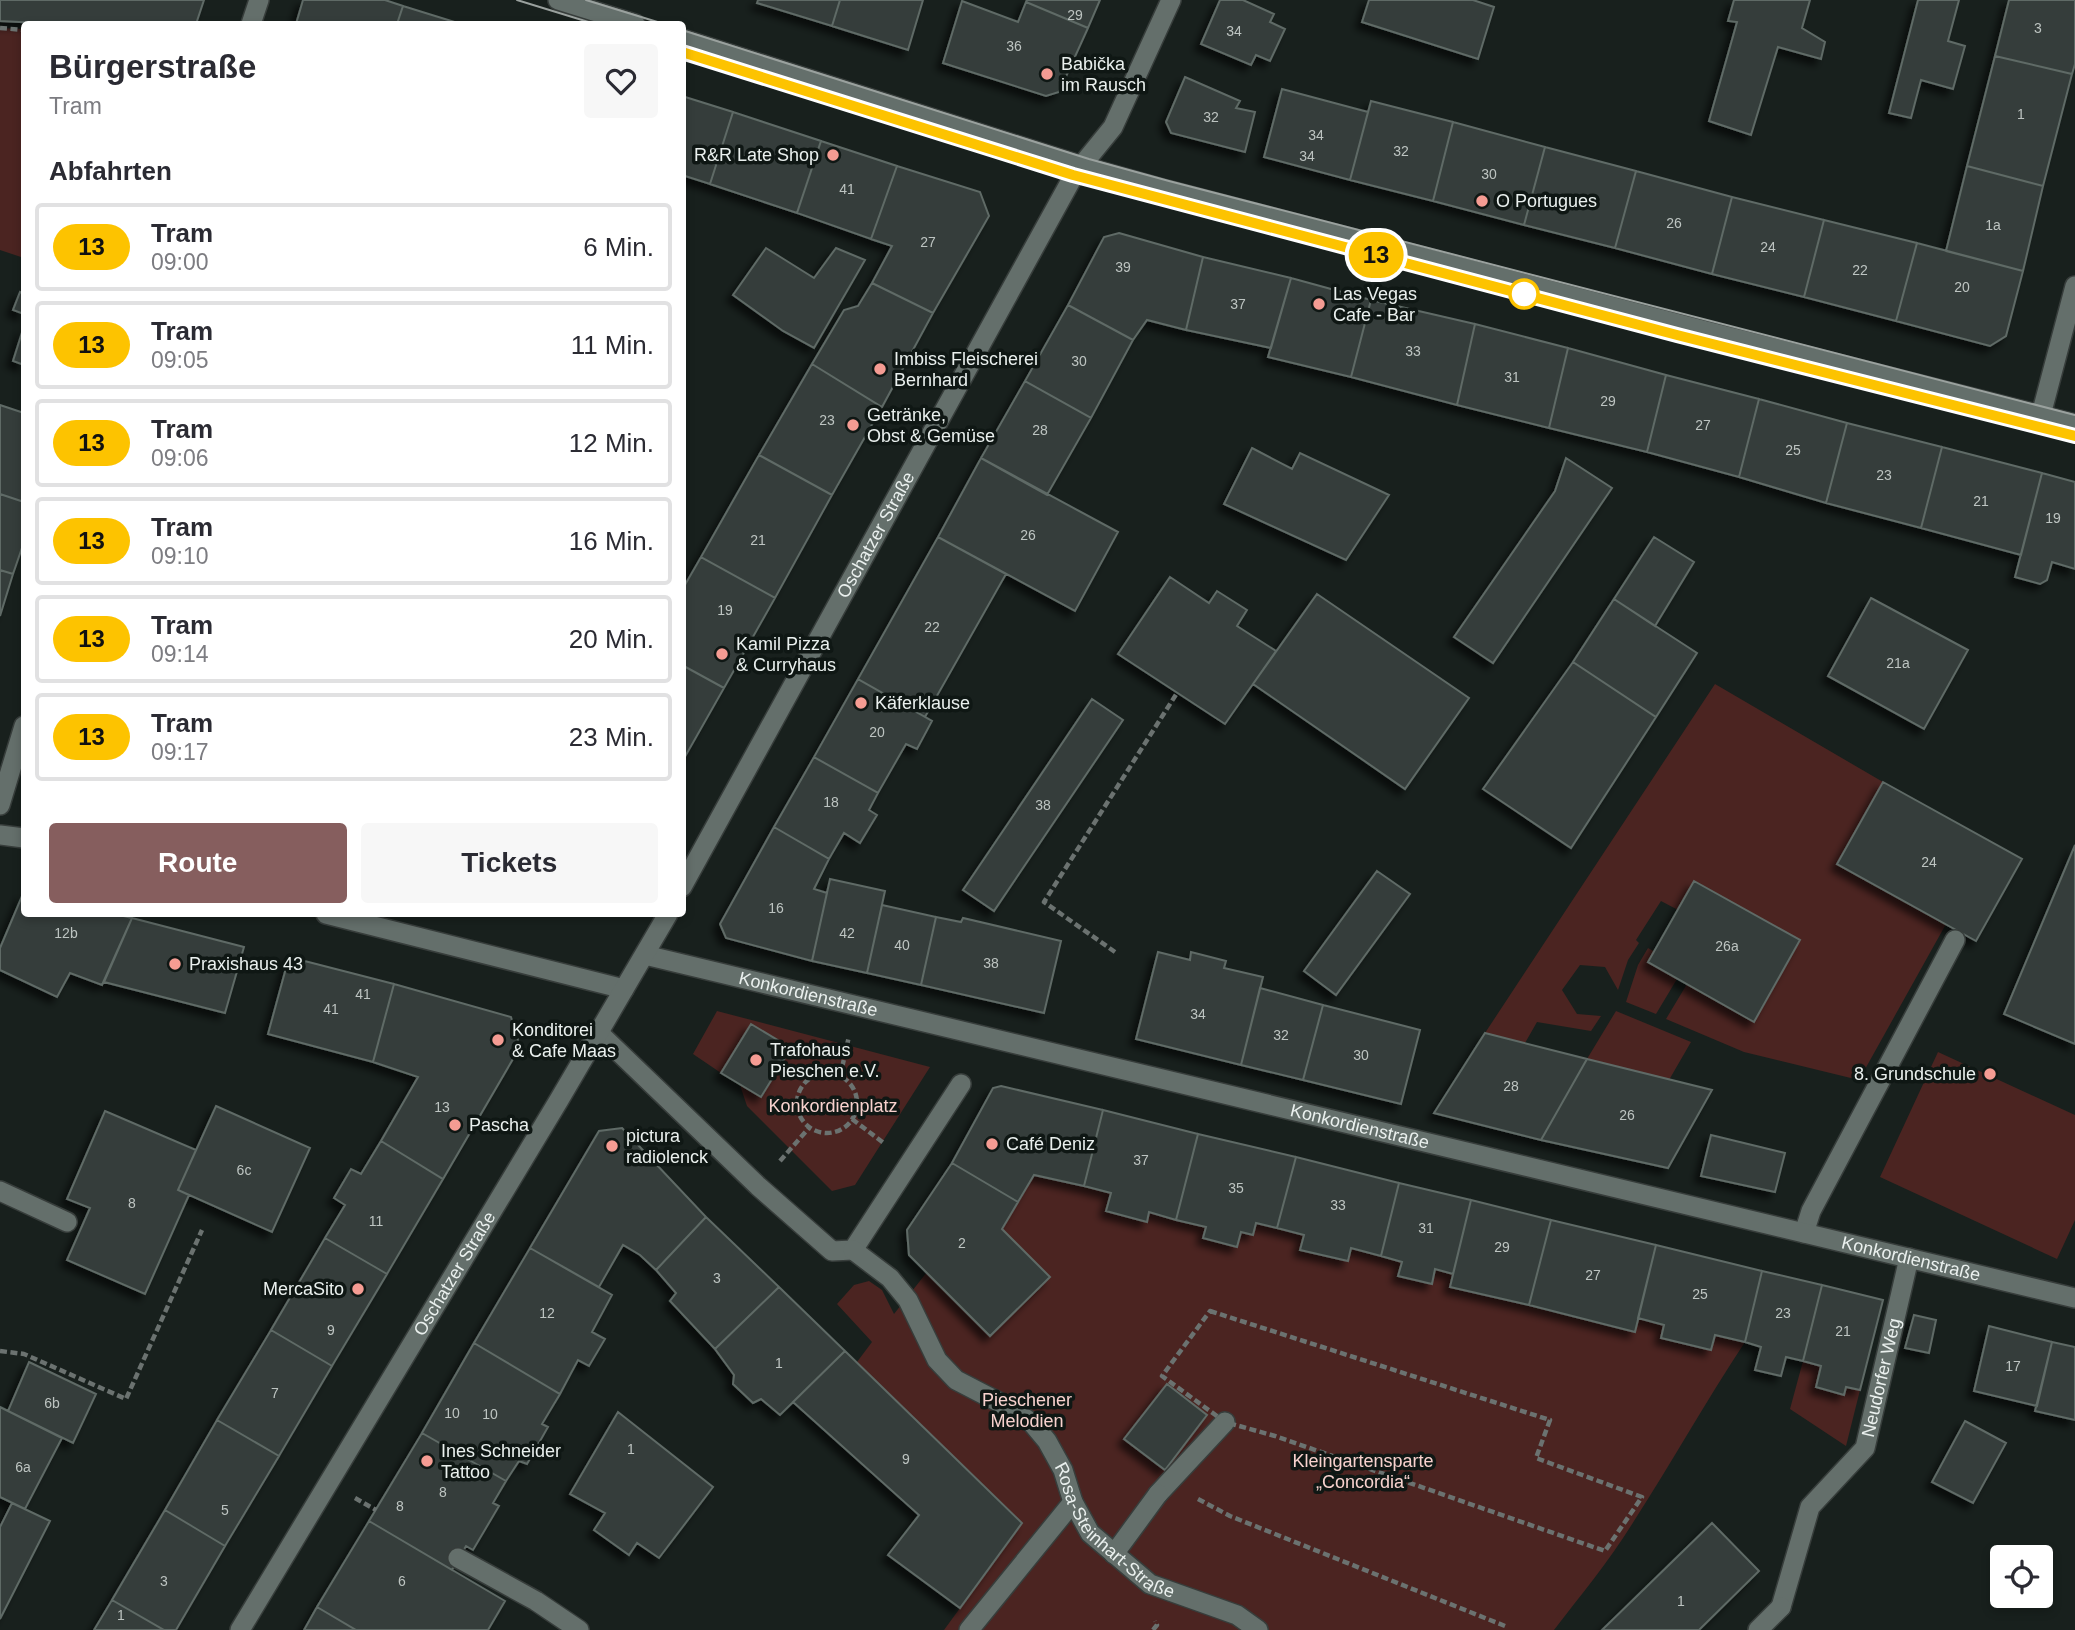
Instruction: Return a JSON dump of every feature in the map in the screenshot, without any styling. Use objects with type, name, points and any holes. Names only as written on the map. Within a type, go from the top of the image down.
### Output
[{"type":"street","points":[[252,21],[258,0]]},
{"type":"street","points":[[558,0],[625,21]]},
{"type":"street","name":"Oschatzer Straße","points":[[686,880],[1073,175],[1113,127],[1171,0]]},
{"type":"street","points":[[686,40],[1082,166],[1706,331],[2075,424]]},
{"type":"street","points":[[2041,415],[2075,286]]},
{"type":"street","points":[[0,805],[21,736]]},
{"type":"street","points":[[0,835],[21,838]]},
{"type":"street","points":[[338,917],[624,989]]},
{"type":"street","name":"Oschatzer Straße","points":[[240,1630],[666,917]]},
{"type":"street","points":[[1804,1233],[1811,1211],[1955,940]]},
{"type":"street","name":"Konkordienstraße","points":[[645,955],[2075,1298]]},
{"type":"street","points":[[599,1033],[758,1186],[832,1251],[853,1250],[961,1084]]},
{"type":"street","points":[[0,1191],[67,1222]]},
{"type":"street","name":"Rosa-Steinhart-Straße","points":[[853,1250],[890,1278],[902,1293],[937,1360],[956,1380],[1010,1408],[1032,1423],[1047,1441],[1063,1470],[1073,1502],[1090,1533],[1150,1584],[1237,1615],[1258,1630]]},
{"type":"street","name":"Neudorfer Weg","points":[[1758,1630],[1781,1606],[1810,1507],[1865,1448],[1909,1258]]},
{"type":"street","points":[[1114,1554],[1164,1489],[1225,1422]]},
{"type":"street","points":[[969,1630],[1073,1502]]},
{"type":"street","points":[[458,1558],[536,1601],[579,1630]]},
{"type":"path","points":[[0,28],[21,30]]},
{"type":"path","points":[[1115,952],[1044,902],[1177,693]]},
{"type":"path","points":[[830,1073],[850,1084],[855,1092],[856,1110],[845,1127],[829,1133],[809,1128],[799,1113],[798,1095],[802,1086],[817,1075],[830,1073]]},
{"type":"path","points":[[758,1186],[809,1128]]},
{"type":"path","points":[[0,1351],[24,1354],[126,1399],[202,1230]]},
{"type":"path","points":[[1210,1311],[1550,1420],[1536,1458],[1642,1497],[1605,1551],[1275,1436],[1225,1422],[1162,1376],[1210,1311]]},
{"type":"path","points":[[1164,1489],[1505,1626]]},
{"type":"green space","points":[[0,28],[21,29],[21,257],[0,250]]},
{"type":"green space","points":[[1715,684],[1883,782],[1837,864],[1946,924],[1859,1080],[1744,1052],[1666,1019],[1687,984],[1799,940],[1695,881],[1678,910],[1661,901],[1636,940],[1639,943],[1628,960],[1618,990],[1605,967],[1580,965],[1562,990],[1577,1014],[1601,1016],[1591,1031],[1537,1022],[1525,1043],[1485,1033]]},
{"type":"green space","points":[[1648,948],[1655,952],[1649,962],[1677,979],[1656,1014],[1626,1002],[1638,965]]},
{"type":"green space","name":"Konkordienplatz","points":[[717,1011],[930,1067],[855,1185],[832,1191],[747,1106],[740,1085],[762,1097],[790,1048],[751,1024],[721,1073],[693,1054]]},
{"type":"green space","points":[[1616,1011],[1691,1042],[1669,1080],[1587,1059]]},
{"type":"green space","points":[[1938,1052],[2075,1115],[2075,1220],[2057,1259],[1880,1177]]},
{"type":"green space","points":[[1034,1175],[1111,1193],[1107,1211],[1147,1222],[1149,1212],[1206,1227],[1203,1238],[1236,1247],[1241,1232],[1253,1234],[1256,1223],[1304,1235],[1301,1250],[1347,1261],[1351,1248],[1402,1262],[1399,1276],[1431,1284],[1435,1269],[1453,1274],[1451,1287],[1635,1332],[1638,1318],[1745,1342],[1625,1535],[1554,1630],[944,1630],[1022,1523],[857,1362],[872,1342],[837,1304],[854,1285],[869,1281],[882,1290],[894,1314],[927,1272],[1036,1291],[1049,1276],[1002,1229]]},
{"type":"green space","points":[[1803,1361],[1821,1366],[1816,1388],[1844,1395],[1846,1387],[1860,1390],[1846,1446],[1790,1409]]},
{"type":"building","points":[[0,0],[204,0],[197,21],[0,21]]},
{"type":"building","points":[[303,0],[385,0],[403,6],[398,21],[297,21]]},
{"type":"building","points":[[758,0],[840,0],[832,26],[757,3]]},
{"type":"building","points":[[840,0],[923,0],[908,50],[832,26]]},
{"type":"building","points":[[1100,0],[1088,28],[1026,2]]},
{"type":"building","points":[[1220,0],[1243,0],[1274,14],[1270,22],[1285,29],[1270,61],[1256,55],[1251,65],[1201,44]]},
{"type":"building","points":[[1369,0],[1473,0],[1494,7],[1478,59],[1362,22]]},
{"type":"building","points":[[1734,0],[1810,0],[1802,28],[1825,42],[1821,59],[1778,47],[1751,135],[1709,121],[1737,22],[1728,21]]},
{"type":"building","points":[[1918,0],[1959,0],[1948,41],[1965,46],[1953,89],[1921,80],[1911,118],[1889,113]]},
{"type":"building","points":[[2009,0],[2075,0],[2075,64],[2072,74],[1995,56]]},
{"type":"building","points":[[962,1],[1018,22],[1026,2],[1088,28],[1059,92],[1046,96],[943,63]]},
{"type":"building","points":[[403,6],[451,21],[398,21]]},
{"type":"building","points":[[1995,56],[2072,74],[2043,186],[1967,166]]},
{"type":"building","points":[[1185,77],[1240,101],[1236,108],[1255,112],[1245,152],[1171,133],[1166,122]]},
{"type":"building","points":[[1282,89],[1368,112],[1350,180],[1264,157]]},
{"type":"building","points":[[686,97],[733,112],[710,184],[686,176]]},
{"type":"building","points":[[1371,101],[1453,122],[1433,201],[1350,180]]},
{"type":"building","points":[[733,112],[821,141],[797,213],[710,184]]},
{"type":"building","points":[[1453,122],[1545,147],[1524,225],[1433,201]]},
{"type":"building","points":[[821,141],[897,166],[871,239],[797,213]]},
{"type":"building","points":[[1545,147],[1636,171],[1615,248],[1524,225]]},
{"type":"building","points":[[897,166],[980,192],[989,216],[933,313],[872,283],[892,246],[871,239]]},
{"type":"building","points":[[1967,166],[2043,186],[2023,271],[1946,251]]},
{"type":"building","points":[[1636,171],[1732,197],[1712,274],[1615,248]]},
{"type":"building","points":[[1732,197],[1824,220],[1804,297],[1712,274]]},
{"type":"building","points":[[1824,220],[1917,243],[1896,321],[1804,297]]},
{"type":"building","points":[[1119,233],[1203,257],[1186,330],[1147,320],[1133,340],[1068,305],[1104,237]]},
{"type":"building","points":[[1917,243],[2023,271],[2006,336],[1990,346],[1896,321]]},
{"type":"building","points":[[766,248],[814,278],[836,248],[865,260],[814,348],[783,331],[733,295]]},
{"type":"building","points":[[1203,257],[1291,278],[1271,348],[1186,330]]},
{"type":"building","points":[[1291,278],[1371,300],[1351,377],[1268,357]]},
{"type":"building","points":[[872,283],[933,313],[882,407],[812,364],[844,310],[858,306]]},
{"type":"building","points":[[20,292],[21,313],[13,310]]},
{"type":"building","points":[[1371,300],[1475,324],[1457,405],[1351,377]]},
{"type":"building","points":[[1068,305],[1133,340],[1091,418],[1025,381]]},
{"type":"building","points":[[1475,324],[1568,348],[1549,428],[1457,405]]},
{"type":"building","points":[[21,336],[21,364],[13,361]]},
{"type":"building","points":[[1568,348],[1666,375],[1647,452],[1549,428]]},
{"type":"building","points":[[812,364],[882,407],[832,495],[759,455]]},
{"type":"building","points":[[1666,375],[1759,399],[1739,477],[1647,452]]},
{"type":"building","points":[[1025,381],[1091,418],[1047,495],[981,458]]},
{"type":"building","points":[[1759,399],[1847,423],[1826,503],[1739,477]]},
{"type":"building","points":[[0,405],[21,412],[21,501],[0,494]]},
{"type":"building","points":[[1847,423],[1942,447],[1921,528],[1826,503]]},
{"type":"building","points":[[1942,447],[2042,473],[2021,555],[1921,528]]},
{"type":"building","points":[[1252,448],[1292,469],[1300,453],[1389,495],[1346,560],[1224,504]]},
{"type":"building","points":[[759,455],[832,495],[775,598],[701,557]]},
{"type":"building","points":[[981,458],[1118,532],[1075,611],[938,537]]},
{"type":"building","points":[[1566,458],[1612,488],[1493,663],[1454,637],[1555,491]]},
{"type":"building","points":[[2042,473],[2075,482],[2075,569],[2052,562],[2047,580],[2040,584],[2015,577]]},
{"type":"building","points":[[0,494],[21,501],[21,551],[13,574],[0,570]]},
{"type":"building","points":[[938,537],[1006,574],[925,717],[858,679]]},
{"type":"building","points":[[1654,537],[1694,562],[1655,626],[1614,599]]},
{"type":"building","points":[[701,557],[775,598],[724,688],[686,667],[686,583]]},
{"type":"building","points":[[0,570],[13,574],[0,616]]},
{"type":"building","points":[[1170,577],[1209,603],[1217,591],[1247,610],[1237,626],[1276,651],[1225,724],[1118,654]]},
{"type":"building","points":[[1317,594],[1469,698],[1405,789],[1253,684]]},
{"type":"building","points":[[1871,598],[1968,650],[1924,729],[1828,676]]},
{"type":"building","points":[[1614,599],[1697,653],[1656,717],[1573,662]]},
{"type":"building","points":[[1573,662],[1656,717],[1571,848],[1483,789]]},
{"type":"building","points":[[686,667],[724,688],[686,755]]},
{"type":"building","points":[[858,679],[932,721],[917,749],[906,744],[878,793],[814,757]]},
{"type":"building","points":[[1092,699],[1123,720],[994,911],[963,890]]},
{"type":"building","points":[[814,757],[878,793],[869,810],[877,815],[860,843],[844,833],[829,859],[774,827]]},
{"type":"building","points":[[1883,782],[2022,859],[1976,941],[1837,864]]},
{"type":"building","points":[[774,827],[829,859],[814,889],[827,893],[812,961],[726,938],[720,924]]},
{"type":"building","points":[[2075,845],[2075,1044],[2004,1014]]},
{"type":"building","points":[[1377,871],[1410,894],[1336,995],[1304,971]]},
{"type":"building","points":[[830,879],[885,891],[867,973],[812,961]]},
{"type":"building","points":[[1694,881],[1800,940],[1754,1022],[1648,962]]},
{"type":"building","points":[[21,898],[21,917],[132,918],[102,985],[70,973],[57,997],[0,970],[0,948]]},
{"type":"building","points":[[882,905],[936,917],[921,985],[867,973]]},
{"type":"building","points":[[936,917],[961,922],[963,918],[1061,941],[1044,1013],[921,985]]},
{"type":"building","name":"Praxishaus 43","points":[[132,918],[244,947],[225,1013],[104,982]]},
{"type":"building","points":[[1158,952],[1190,960],[1191,952],[1226,961],[1224,968],[1263,977],[1241,1065],[1136,1039]]},
{"type":"building","points":[[289,957],[394,984],[373,1062],[268,1034]]},
{"type":"building","points":[[394,984],[511,1017],[520,1047],[443,1179],[381,1141],[418,1077],[373,1062]]},
{"type":"building","points":[[1260,988],[1323,1005],[1303,1080],[1241,1065]]},
{"type":"building","points":[[1323,1005],[1420,1030],[1401,1104],[1303,1080]]},
{"type":"building","name":"Trafohaus Pieschen e.V.","points":[[751,1024],[791,1048],[761,1097],[721,1073]]},
{"type":"building","points":[[1485,1033],[1587,1059],[1541,1140],[1434,1113]]},
{"type":"building","points":[[1587,1059],[1712,1090],[1668,1168],[1541,1140]]},
{"type":"building","points":[[1001,1086],[1103,1110],[1084,1186],[1034,1175],[1018,1202],[952,1163],[993,1088]]},
{"type":"building","points":[[216,1106],[310,1148],[272,1232],[178,1190]]},
{"type":"building","points":[[1103,1110],[1198,1134],[1176,1220],[1149,1212],[1147,1222],[1106,1211],[1111,1193],[1084,1186]]},
{"type":"building","points":[[105,1111],[196,1150],[178,1190],[189,1195],[145,1294],[67,1260],[90,1208],[67,1199]]},
{"type":"building","points":[[622,1128],[706,1217],[656,1270],[640,1255],[623,1245],[599,1287],[530,1248],[599,1131]]},
{"type":"building","points":[[1198,1134],[1296,1157],[1277,1228],[1256,1223],[1253,1235],[1241,1232],[1237,1247],[1203,1238],[1206,1227],[1176,1220]]},
{"type":"building","points":[[1711,1135],[1785,1153],[1775,1192],[1701,1176]]},
{"type":"building","points":[[381,1141],[443,1179],[387,1274],[325,1238],[345,1205],[334,1198],[351,1169],[361,1174]]},
{"type":"building","points":[[1296,1157],[1399,1183],[1381,1256],[1351,1248],[1348,1261],[1300,1250],[1304,1235],[1277,1228]]},
{"type":"building","points":[[952,1163],[1018,1202],[1002,1229],[1050,1277],[990,1336],[909,1255],[907,1230]]},
{"type":"building","points":[[1399,1183],[1471,1200],[1453,1274],[1435,1269],[1432,1284],[1398,1276],[1402,1262],[1381,1256]]},
{"type":"building","points":[[1471,1200],[1551,1220],[1529,1305],[1450,1287]]},
{"type":"building","points":[[706,1217],[779,1287],[715,1349],[670,1301],[676,1293],[656,1270]]},
{"type":"building","points":[[1551,1220],[1656,1245],[1635,1332],[1529,1305]]},
{"type":"building","points":[[325,1238],[387,1274],[332,1366],[271,1330]]},
{"type":"building","points":[[1656,1245],[1762,1271],[1745,1342],[1715,1335],[1711,1350],[1661,1338],[1664,1325],[1638,1318]]},
{"type":"building","points":[[530,1248],[612,1295],[592,1332],[605,1339],[589,1366],[578,1360],[560,1394],[474,1343]]},
{"type":"building","points":[[1762,1271],[1822,1285],[1803,1361],[1786,1357],[1781,1376],[1755,1370],[1761,1347],[1745,1342]]},
{"type":"building","points":[[1822,1285],[1883,1300],[1860,1390],[1846,1387],[1844,1395],[1816,1387],[1821,1366],[1803,1361]]},
{"type":"building","points":[[779,1287],[845,1351],[780,1415],[761,1399],[753,1403],[733,1384],[734,1375],[715,1349]]},
{"type":"building","points":[[1914,1315],[1936,1320],[1929,1353],[1905,1348]]},
{"type":"building","points":[[1989,1326],[2052,1342],[2037,1406],[1974,1391]]},
{"type":"building","points":[[271,1330],[332,1366],[279,1456],[217,1420]]},
{"type":"building","points":[[2052,1342],[2075,1347],[2075,1420],[2035,1411]]},
{"type":"building","points":[[474,1343],[560,1394],[542,1424],[548,1427],[527,1464],[519,1461],[506,1481],[422,1433]]},
{"type":"building","points":[[845,1351],[1022,1523],[960,1608],[888,1555],[919,1515],[793,1402]]},
{"type":"building","points":[[29,1362],[96,1394],[73,1443],[8,1411]]},
{"type":"building","points":[[1167,1384],[1207,1415],[1165,1470],[1124,1439]]},
{"type":"building","points":[[0,1407],[62,1438],[25,1509],[0,1497]]},
{"type":"building","points":[[618,1412],[713,1487],[659,1558],[637,1543],[629,1555],[594,1530],[605,1513],[570,1494]]},
{"type":"building","points":[[217,1420],[279,1456],[225,1546],[165,1510]]},
{"type":"building","points":[[1965,1421],[2006,1443],[1973,1503],[1932,1482]]},
{"type":"building","points":[[422,1433],[506,1481],[493,1503],[499,1506],[473,1550],[466,1546],[452,1570],[369,1521]]},
{"type":"building","points":[[12,1503],[50,1521],[0,1619],[0,1527]]},
{"type":"building","points":[[165,1510],[225,1546],[176,1630],[164,1630],[112,1600]]},
{"type":"building","points":[[369,1521],[505,1601],[488,1630],[356,1630],[317,1607]]},
{"type":"building","points":[[1712,1523],[1759,1571],[1699,1630],[1602,1630]]},
{"type":"building","points":[[112,1600],[164,1630],[94,1630]]},
{"type":"building","points":[[317,1607],[356,1630],[304,1630]]},
{"type":"tram line","points":[[517,0],[585,21]]},
{"type":"tram line","points":[[586,0],[654,21]]},
{"type":"tram line","points":[[686,31],[1089,159],[2075,415]]},
{"type":"tram line","points":[[686,53],[1074,175],[1703,342],[2075,436]]},
{"type":"tram line","name":"13","points":[[686,53],[1073,175],[1677,335],[2075,436]]},
{"type":"place","name":"Babička im Rausch","points":[[1047,74]]},
{"type":"place","name":"R&R Late Shop","points":[[833,155]]},
{"type":"place","name":"O Portugues","points":[[1482,201]]},
{"type":"place","name":"Las Vegas Cafe - Bar","points":[[1319,304]]},
{"type":"place","name":"Imbiss Fleischerei Bernhard","points":[[880,369]]},
{"type":"place","name":"Getränke, Obst & Gemüse","points":[[853,425]]},
{"type":"place","name":"Kamil Pizza & Curryhaus","points":[[722,654]]},
{"type":"place","name":"Käferklause","points":[[861,703]]},
{"type":"place","name":"Praxishaus 43","points":[[175,964]]},
{"type":"place","name":"Konditorei & Cafe Maas","points":[[498,1040]]},
{"type":"place","name":"Trafohaus Pieschen e.V.","points":[[756,1060]]},
{"type":"place","name":"8. Grundschule","points":[[1990,1074]]},
{"type":"place","name":"Pascha","points":[[455,1125]]},
{"type":"place","name":"Café Deniz","points":[[992,1144]]},
{"type":"place","name":"pictura radiolenck","points":[[612,1146]]},
{"type":"place","name":"MercaSito","points":[[358,1289]]},
{"type":"place","name":"Ines Schneider Tattoo","points":[[427,1461]]},
{"type":"park label","name":"Pieschener Melodien","points":[[1027,1410]]},
{"type":"park label","name":"Kleingartensparte „Concordia“","points":[[1363,1471]]}]
